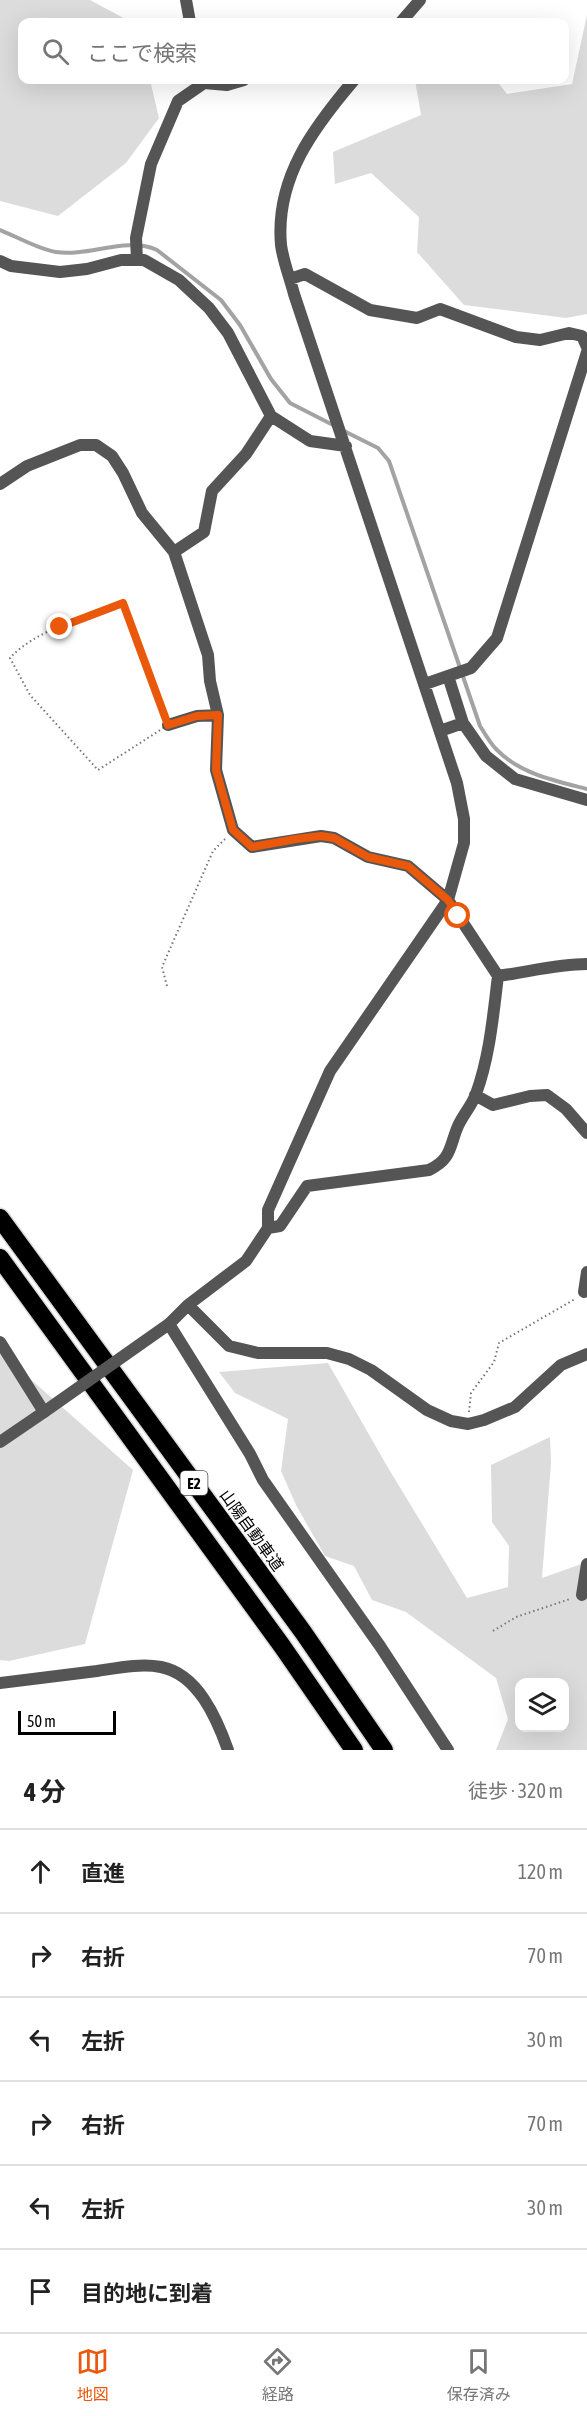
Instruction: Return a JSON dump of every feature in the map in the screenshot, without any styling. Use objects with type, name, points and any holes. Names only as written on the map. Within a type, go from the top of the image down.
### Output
[{"type":"highway","name":"山陽自動車道","points":[[0,1218],[303,1632],[384,1750]]},
{"type":"highway","name":"E2","points":[[0,1258],[282,1646],[354,1750]]},
{"type":"street","points":[[186,0],[189,18]]},
{"type":"street","points":[[404,18],[420,0]]},
{"type":"street","points":[[137,260],[136,238],[151,164],[178,101],[199,84]]},
{"type":"street","points":[[0,1442],[169,1324],[188,1305],[246,1261],[268,1228],[268,1210],[330,1071],[448,900],[464,843],[464,819],[457,783],[290,279],[282,245],[283,202],[296,161],[318,123],[351,84]]},
{"type":"street","points":[[0,261],[11,266],[60,272],[87,269],[121,260],[144,260],[178,280],[208,308],[228,333],[271,416],[310,441],[346,446]]},
{"type":"street","points":[[290,279],[305,274],[370,310],[417,318],[440,309],[516,337],[540,340],[568,333],[582,336],[587,350],[497,638],[471,668],[425,684]]},
{"type":"street","points":[[174,552],[204,532],[212,491],[246,454],[271,416]]},
{"type":"street","points":[[0,484],[27,466],[80,445],[96,445],[112,456],[123,472],[141,513],[174,552],[208,656],[210,681],[218,715],[216,770],[233,830],[252,847],[321,836],[334,838],[368,857],[408,866],[448,900],[498,976],[490,1043],[476,1095],[458,1127],[453,1144],[443,1163],[429,1170],[307,1186],[280,1226],[268,1228]]},
{"type":"street","points":[[448,676],[463,723],[486,756],[515,779],[587,800]]},
{"type":"street","points":[[168,725],[197,716],[218,715]]},
{"type":"street","points":[[440,731],[463,723]]},
{"type":"street","points":[[498,976],[570,964],[587,964]]},
{"type":"street","points":[[476,1095],[493,1105],[530,1096],[547,1095],[566,1109],[587,1133]]},
{"type":"street","points":[[584,1292],[587,1272]]},
{"type":"street","points":[[188,1305],[229,1346],[258,1353],[327,1353],[349,1359],[371,1370],[427,1410],[451,1421],[468,1424],[514,1407],[561,1365],[587,1354]]},
{"type":"street","points":[[169,1324],[264,1480],[380,1646],[448,1750]]},
{"type":"street","points":[[0,1342],[44,1412]]},
{"type":"street","points":[[582,1594],[587,1564]]},
{"type":"street","points":[[0,1683],[132,1666],[163,1667],[198,1690],[219,1725],[228,1750]]},
{"type":"path","points":[[123,603],[168,725],[98,770],[30,695],[10,658],[19,648],[60,627],[123,603]]},
{"type":"path","points":[[167,986],[162,967],[213,851],[233,830]]},
{"type":"path","points":[[468,1424],[471,1393],[494,1362],[499,1343],[584,1292]]},
{"type":"path","points":[[493,1631],[516,1617],[582,1594]]},
{"type":"shaded area","points":[[0,0],[90,0],[124,18],[18,18],[18,84],[151,84],[159,118],[126,163],[58,216],[0,201]]},
{"type":"shaded area","points":[[587,15],[587,314],[566,318],[464,305],[417,252],[419,217],[371,173],[335,184],[333,152],[421,115],[416,84],[499,84],[507,94],[572,84]]},
{"type":"shaded area","points":[[0,1352],[133,1470],[85,1644],[9,1661],[0,1660]]},
{"type":"shaded area","points":[[328,1363],[467,1598],[508,1587],[509,1546],[492,1522],[491,1465],[550,1437],[551,1463],[542,1578],[587,1562],[587,1750],[496,1750],[508,1719],[496,1678],[406,1612],[372,1600],[354,1566],[325,1556],[296,1505],[281,1471],[288,1419],[235,1393],[219,1372]]},
{"type":"waterway","points":[[0,230],[35,246],[56,252],[81,252],[133,245],[157,250],[221,300],[240,325],[271,379],[290,403],[335,426]]},
{"type":"waterway","points":[[342,430],[378,448],[389,461],[480,726],[490,741],[505,758],[527,771],[587,789]]},
{"type":"route","points":[[60,627],[123,603],[168,725],[197,716],[218,715],[216,770],[233,830],[252,847],[321,836],[334,838],[368,857],[394,861],[408,866],[448,900],[458,916]]}]
